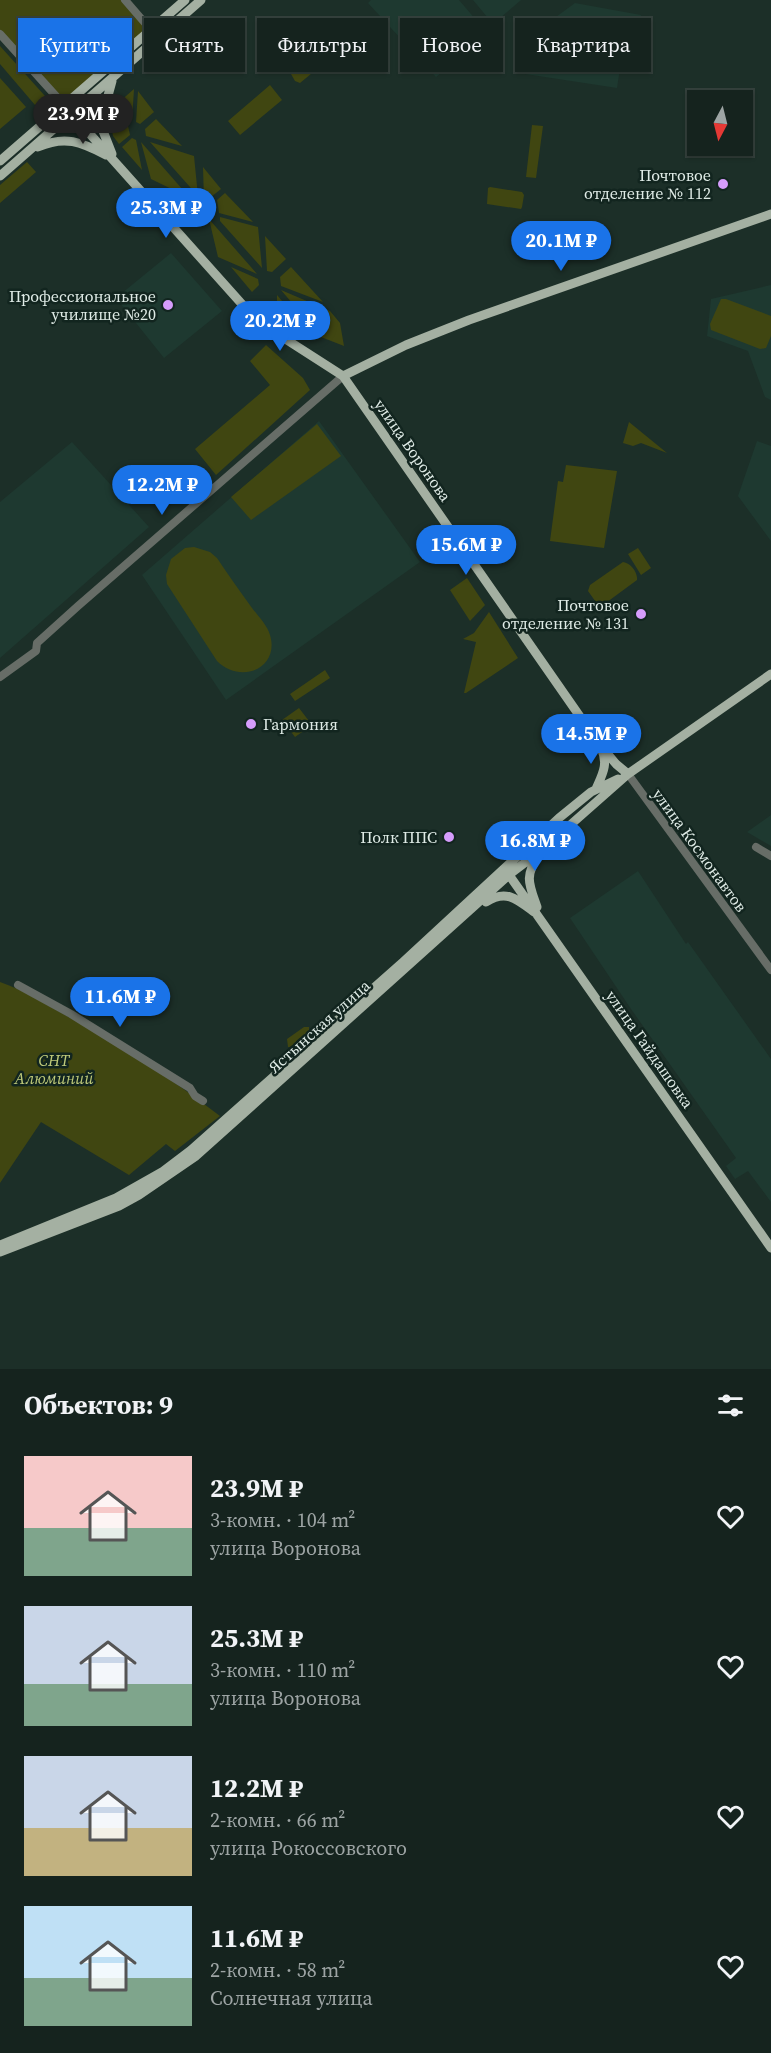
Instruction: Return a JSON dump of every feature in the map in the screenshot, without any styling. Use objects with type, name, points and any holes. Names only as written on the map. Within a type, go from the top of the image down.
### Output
[{"type":"main road","points":[[169,18],[185,0]]},
{"type":"main road","points":[[177,18],[201,0]]},
{"type":"main road","points":[[0,161],[64,105],[144,43]]},
{"type":"main road","points":[[0,176],[114,76],[144,45]]},
{"type":"main road","points":[[114,76],[106,98],[103,130],[114,159]]},
{"type":"main road","name":"улица Воронова","points":[[64,105],[249,312],[273,331],[343,375],[597,741],[616,764],[628,774]]},
{"type":"main road","points":[[23,156],[50,142],[70,140],[114,159]]},
{"type":"main road","points":[[343,375],[406,345],[469,320],[771,214]]},
{"type":"main road","name":"Ястынская улица","points":[[0,1245],[116,1198],[162,1172],[184,1156],[507,871],[543,849],[628,774],[771,674]]},
{"type":"main road","points":[[596,789],[605,764],[597,741]]},
{"type":"main road","name":"Ястынская улица","points":[[0,1252],[119,1206],[168,1176],[220,1136],[464,917],[559,818],[596,789],[628,774]]},
{"type":"main road","points":[[541,917],[528,878],[533,863],[543,849]]},
{"type":"main road","name":"улица Гайдашовка","points":[[507,871],[771,1248]]},
{"type":"main road","points":[[464,917],[496,896],[506,895],[541,917]]},
{"type":"street","points":[[125,0],[144,22]]},
{"type":"street","points":[[0,34],[64,105]]},
{"type":"street","points":[[0,677],[36,651],[37,644],[78,606],[343,375]]},
{"type":"street","name":"улица Космонавтов","points":[[628,774],[771,970]]},
{"type":"street","points":[[756,847],[771,856]]},
{"type":"street","points":[[18,985],[135,1053],[190,1088],[195,1096],[203,1101]]},
{"type":"shaded area","points":[[371,0],[459,0],[474,18],[400,18],[400,38],[388,25],[388,18],[382,18],[368,3]]},
{"type":"shaded area","points":[[473,0],[521,0],[500,18],[488,18]]},
{"type":"shaded area","points":[[575,3],[641,15],[641,18],[555,18]]},
{"type":"shaded area","points":[[431,72],[442,72],[436,77]]},
{"type":"shaded area","points":[[519,72],[619,72],[617,88]]},
{"type":"shaded area","name":"Профессиональное училище №20","points":[[171,253],[222,311],[164,358],[116,298]]},
{"type":"shaded area","points":[[771,285],[771,400],[765,397],[748,351],[707,336],[711,299]]},
{"type":"shaded area","points":[[319,421],[420,562],[226,700],[142,575]]},
{"type":"shaded area","points":[[757,441],[771,446],[771,541],[738,496]]},
{"type":"shaded area","points":[[72,442],[149,527],[0,658],[0,502]]},
{"type":"shaded area","points":[[771,815],[771,846],[747,832]]},
{"type":"shaded area","points":[[638,871],[686,944],[688,942],[771,1059],[771,1202],[748,1171],[735,1179],[726,1166],[736,1158],[570,918]]},
{"type":"green space","points":[[0,0],[125,0],[144,22],[144,36],[132,46],[132,18],[18,18],[18,54],[0,34]]},
{"type":"green space","points":[[0,46],[18,66],[18,72],[23,72],[45,96],[35,105],[0,64]]},
{"type":"green space","points":[[34,72],[102,72],[64,105]]},
{"type":"green space","points":[[313,72],[300,83],[295,81],[291,74]]},
{"type":"green space","points":[[0,78],[26,107],[0,129]]},
{"type":"green space","points":[[270,85],[282,100],[240,135],[228,121]]},
{"type":"green space","points":[[134,89],[132,121],[118,103]]},
{"type":"green space","points":[[138,91],[154,112],[140,124],[136,122]]},
{"type":"green space","points":[[156,119],[182,146],[146,136],[145,129]]},
{"type":"green space","points":[[111,125],[128,126],[130,135],[119,144],[113,136]]},
{"type":"green space","points":[[532,125],[543,126],[536,178],[526,177]]},
{"type":"green space","points":[[132,138],[136,140],[142,170],[122,147]]},
{"type":"green space","points":[[141,142],[190,198],[151,179]]},
{"type":"green space","points":[[150,142],[194,156],[198,196]]},
{"type":"green space","points":[[27,162],[36,172],[0,203],[0,185]]},
{"type":"green space","points":[[203,167],[221,189],[206,201],[204,200]]},
{"type":"green space","points":[[490,187],[522,192],[524,195],[521,209],[487,204]]},
{"type":"green space","points":[[225,193],[253,222],[219,213],[217,200]]},
{"type":"green space","points":[[220,217],[258,227],[262,268],[220,221]]},
{"type":"green space","points":[[209,219],[257,274],[218,257]]},
{"type":"green space","points":[[265,236],[286,259],[272,272],[267,271]]},
{"type":"green space","points":[[231,267],[258,279],[259,285],[252,292]]},
{"type":"green space","points":[[291,267],[323,302],[281,286],[280,277]]},
{"type":"green space","points":[[281,290],[330,311],[340,323],[344,346],[321,337]]},
{"type":"green space","points":[[277,295],[304,327],[277,318]]},
{"type":"green space","points":[[721,299],[771,316],[771,336],[766,348],[760,349],[711,330],[710,324]]},
{"type":"green space","points":[[266,345],[303,378],[310,390],[216,475],[195,449],[270,385],[250,361]]},
{"type":"green space","points":[[629,422],[667,453],[641,443],[633,446],[623,443]]},
{"type":"green space","points":[[317,424],[341,456],[251,520],[231,497]]},
{"type":"green space","points":[[566,465],[617,471],[604,548],[550,541],[558,481],[563,482]]},
{"type":"green space","points":[[194,547],[210,552],[217,558],[269,631],[272,647],[269,656],[264,664],[256,669],[237,672],[217,661],[167,584],[166,575],[171,559],[185,548]]},
{"type":"green space","points":[[638,548],[651,568],[641,575],[628,554]]},
{"type":"green space","points":[[623,562],[629,564],[633,569],[637,580],[603,605],[598,605],[588,591],[590,585]]},
{"type":"green space","points":[[467,578],[485,605],[470,621],[450,590]]},
{"type":"green space","points":[[489,612],[518,658],[464,693],[476,642],[463,639],[474,633]]},
{"type":"green space","points":[[325,670],[330,678],[295,701],[290,694]]},
{"type":"green space","points":[[299,708],[312,725],[295,737],[282,720]]},
{"type":"green space","name":"СНТ Алюминий","points":[[0,982],[33,997],[105,1038],[164,1075],[220,1116],[175,1151],[166,1144],[129,1175],[41,1122],[0,1183]]},
{"type":"green space","points":[[304,1027],[309,1027],[309,1032],[293,1047],[288,1047],[287,1039]]},
{"type":"place","name":"Почтовое отделение № 112","points":[[723,184]]},
{"type":"place","name":"Профессиональное училище №20","points":[[168,305]]},
{"type":"place","name":"Почтовое отделение № 131","points":[[641,614]]},
{"type":"place","name":"Гармония","points":[[251,724]]},
{"type":"place","name":"Полк ППС","points":[[449,837]]}]
